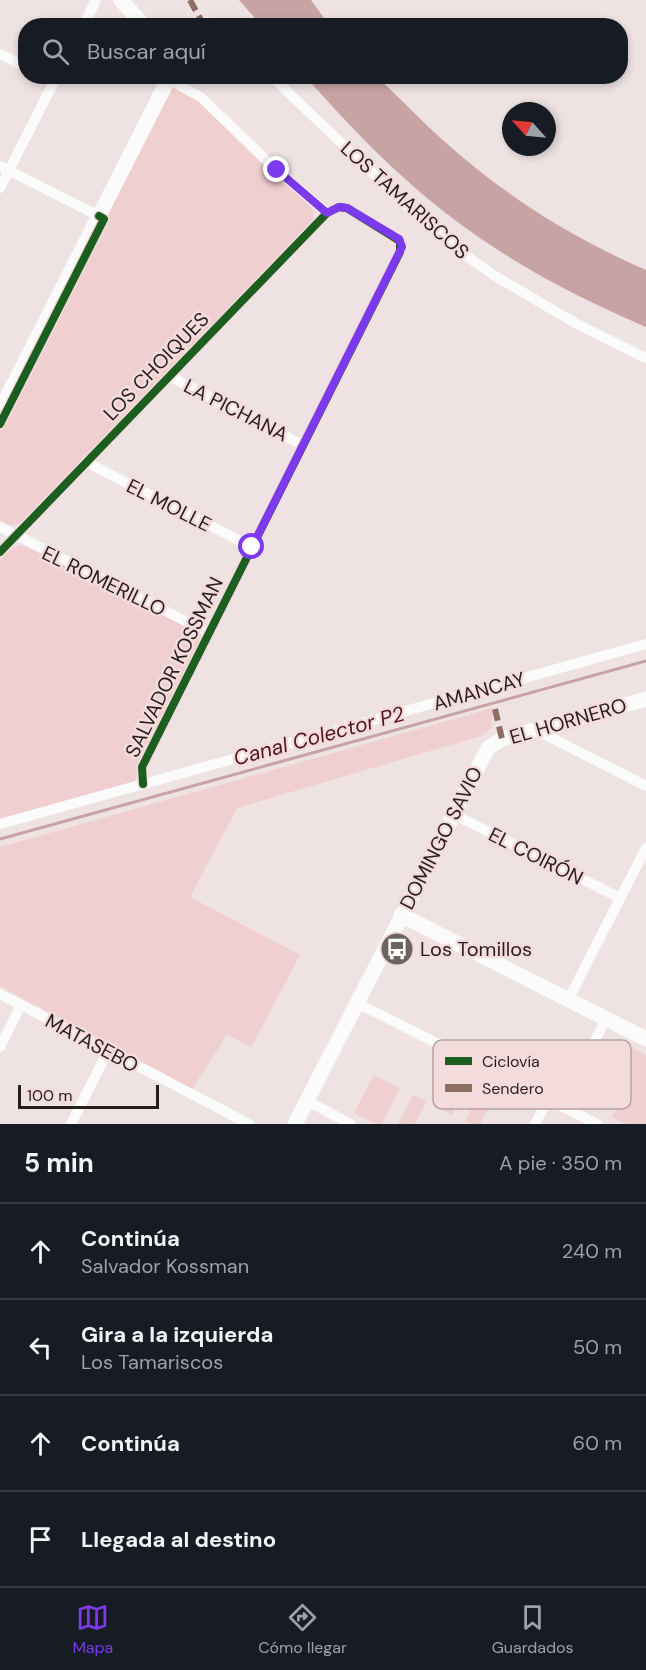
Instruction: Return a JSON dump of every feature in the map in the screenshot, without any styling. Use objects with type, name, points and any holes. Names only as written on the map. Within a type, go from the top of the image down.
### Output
[{"type":"street","points":[[87,18],[96,0]]},
{"type":"street","points":[[121,0],[137,18]]},
{"type":"street","points":[[0,54],[18,63]]},
{"type":"street","points":[[0,188],[4,168],[49,84]]},
{"type":"street","points":[[0,411],[4,393],[99,216],[166,84]]},
{"type":"street","points":[[179,84],[202,98],[277,170],[327,213]]},
{"type":"street","name":"LOS TAMARISCOS","points":[[279,84],[420,218],[465,255],[502,280],[577,324],[646,358]]},
{"type":"street","points":[[4,168],[99,216]]},
{"type":"street","name":"LOS TAMARISCOS","points":[[339,207],[351,209],[396,237],[402,244]]},
{"type":"street","name":"LOS CHOIQUES","points":[[0,552],[327,213],[339,207]]},
{"type":"street","name":"SALVADOR KOSSMAN","points":[[142,784],[142,767],[402,244]]},
{"type":"street","name":"LA PICHANA","points":[[169,376],[303,445]]},
{"type":"street","name":"EL MOLLE","points":[[86,462],[252,547]]},
{"type":"street","name":"EL ROMERILLO","points":[[0,527],[209,633]]},
{"type":"street","name":"AMANCAY","points":[[0,824],[646,644]]},
{"type":"street","name":"EL HORNERO","points":[[490,745],[502,739],[646,699]]},
{"type":"street","points":[[536,730],[646,786]]},
{"type":"street","name":"DOMINGO SAVIO","points":[[295,1124],[490,745]]},
{"type":"street","name":"EL COIRÓN","points":[[453,814],[620,898]]},
{"type":"street","points":[[568,1000],[646,848]]},
{"type":"street","points":[[401,915],[646,1039]]},
{"type":"street","name":"MATASEBO","points":[[0,994],[249,1124]]},
{"type":"street","points":[[357,1002],[433,1041]]},
{"type":"street","points":[[0,1047],[21,1005]]},
{"type":"street","points":[[595,1040],[606,1019]]},
{"type":"street","points":[[71,1124],[108,1051]]},
{"type":"street","points":[[307,1101],[351,1124]]},
{"type":"street","points":[[536,1124],[543,1109]]},
{"type":"street","points":[[567,1109],[597,1124]]},
{"type":"shaded area","points":[[239,0],[311,0],[324,18],[255,18]]},
{"type":"shaded area","points":[[170,84],[199,98],[310,205],[314,220],[23,522],[14,525],[0,520],[0,421]]},
{"type":"shaded area","points":[[312,84],[384,84],[449,146],[503,189],[572,233],[646,270],[646,327],[543,277],[470,231],[428,199],[356,131]]},
{"type":"shaded area","points":[[19,545],[204,635],[137,770],[133,783],[0,820],[0,559]]},
{"type":"shaded area","points":[[493,708],[492,727],[484,735],[237,808],[190,897],[300,955],[251,1047],[227,1035],[192,1089],[0,986],[0,847]]},
{"type":"shaded area","points":[[631,1048],[646,1055],[646,1124],[626,1124],[612,1117],[616,1109],[631,1109]]},
{"type":"shaded area","points":[[374,1075],[400,1088],[382,1124],[376,1124],[354,1113]]},
{"type":"shaded area","points":[[413,1095],[426,1101],[415,1124],[398,1124]]},
{"type":"shaded area","points":[[441,1109],[455,1109],[452,1115]]},
{"type":"shaded area","points":[[471,1109],[488,1109],[480,1124],[465,1121]]},
{"type":"waterway","name":"Canal Colector P2","points":[[0,839],[646,661]]},
{"type":"marked path","points":[[190,0],[200,18]]},
{"type":"marked path","points":[[490,688],[491,693]]},
{"type":"marked path","points":[[495,709],[502,739]]},
{"type":"cycle path","points":[[0,552],[327,213],[339,207],[347,208],[400,241],[400,252],[142,767],[143,784]]},
{"type":"cycle path","points":[[0,424],[104,219],[99,216]]},
{"type":"place","name":"Los Tomillos","points":[[397,949]]},
{"type":"route","points":[[252,547],[402,247],[399,239],[351,209],[339,207],[327,213],[277,170]]}]
